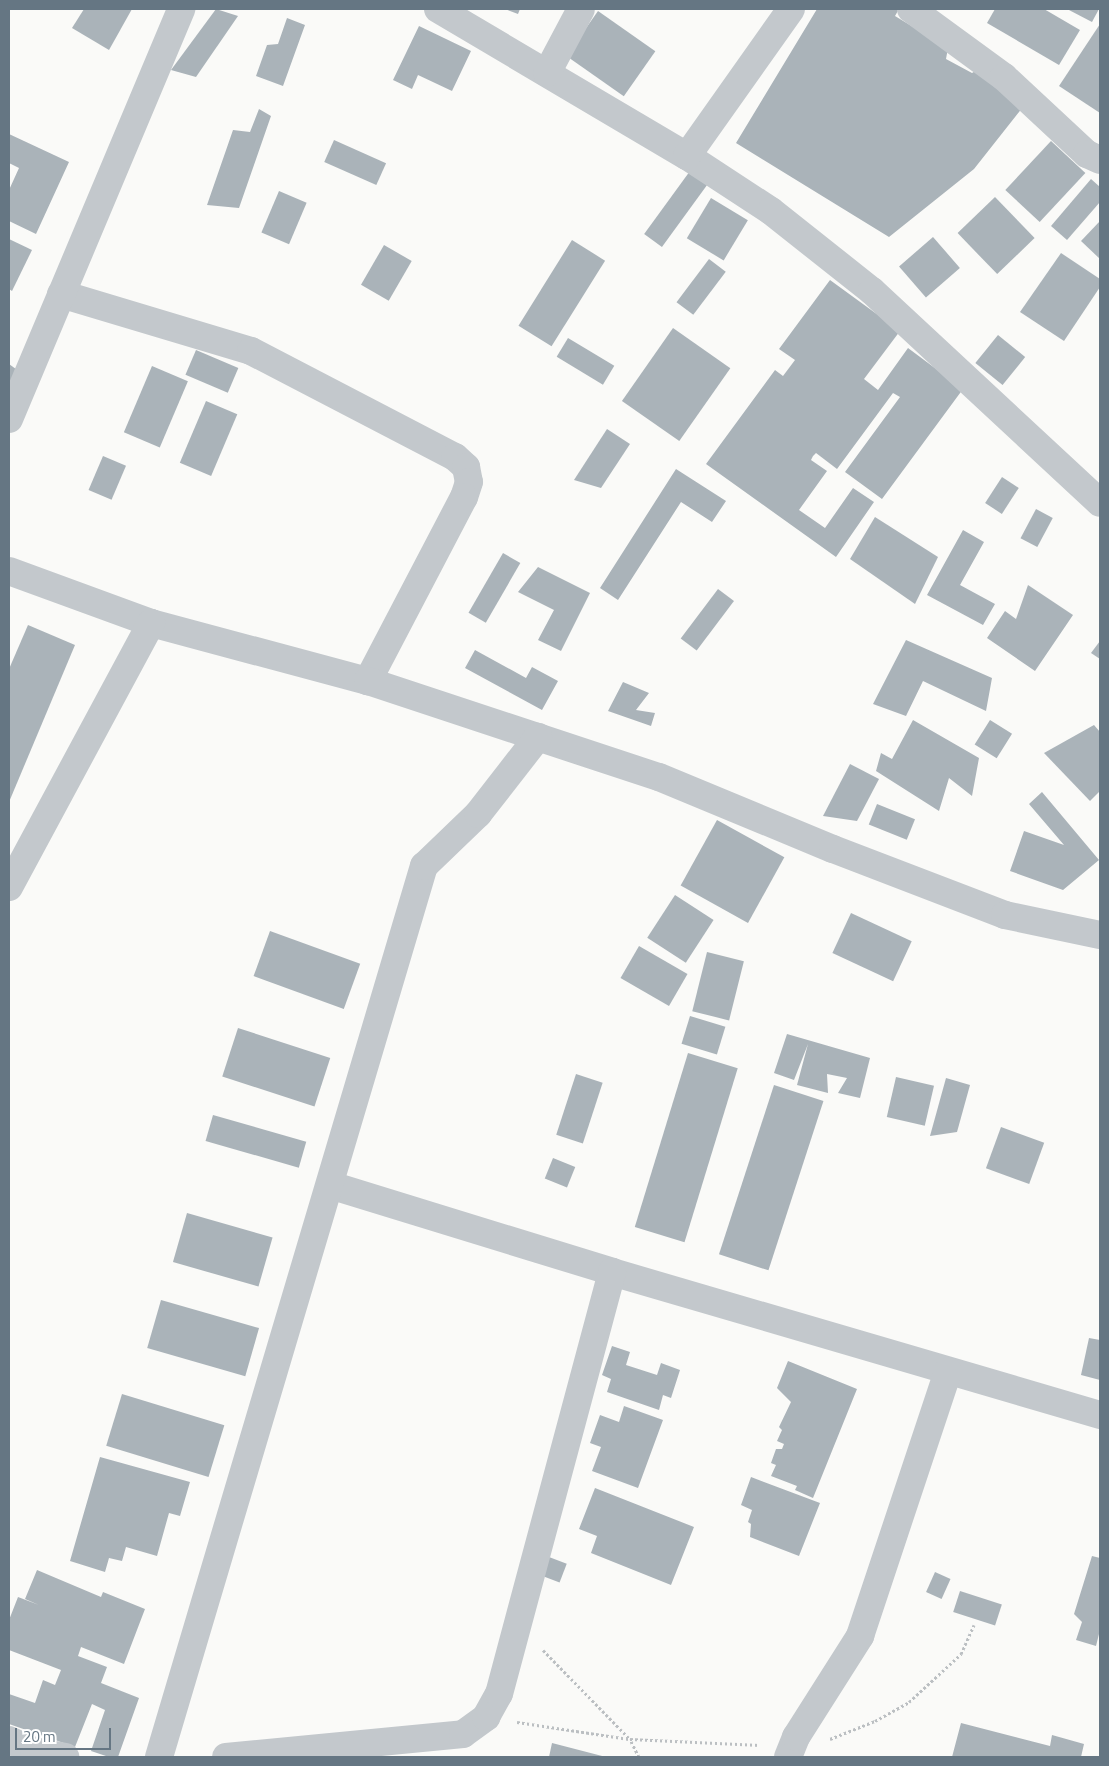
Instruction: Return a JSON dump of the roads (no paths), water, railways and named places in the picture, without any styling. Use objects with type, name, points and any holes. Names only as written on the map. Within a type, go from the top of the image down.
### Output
[{"type":"street","points":[[9,419],[181,9]]},
{"type":"street","points":[[438,9],[687,156],[771,211],[872,291],[1100,502]]},
{"type":"street","points":[[547,73],[581,9]]},
{"type":"street","points":[[687,156],[791,9]]},
{"type":"street","points":[[911,9],[1004,77],[1087,154],[1100,160]]},
{"type":"street","points":[[61,294],[251,351],[455,457],[466,467],[468,482],[464,496],[368,681]]},
{"type":"street","points":[[9,571],[151,623],[368,681],[660,777],[833,849],[1005,915],[1100,935]]},
{"type":"street","points":[[9,887],[151,623]]},
{"type":"street","points":[[160,1757],[424,866],[478,814],[538,737]]},
{"type":"street","points":[[330,1185],[612,1272],[1100,1415]]},
{"type":"street","points":[[226,1757],[460,1746],[486,1717],[499,1694],[612,1272]]},
{"type":"street","points":[[790,1752],[860,1636],[948,1370]]},
{"type":"street","points":[[9,1740],[35,1754],[65,1757]]}]
